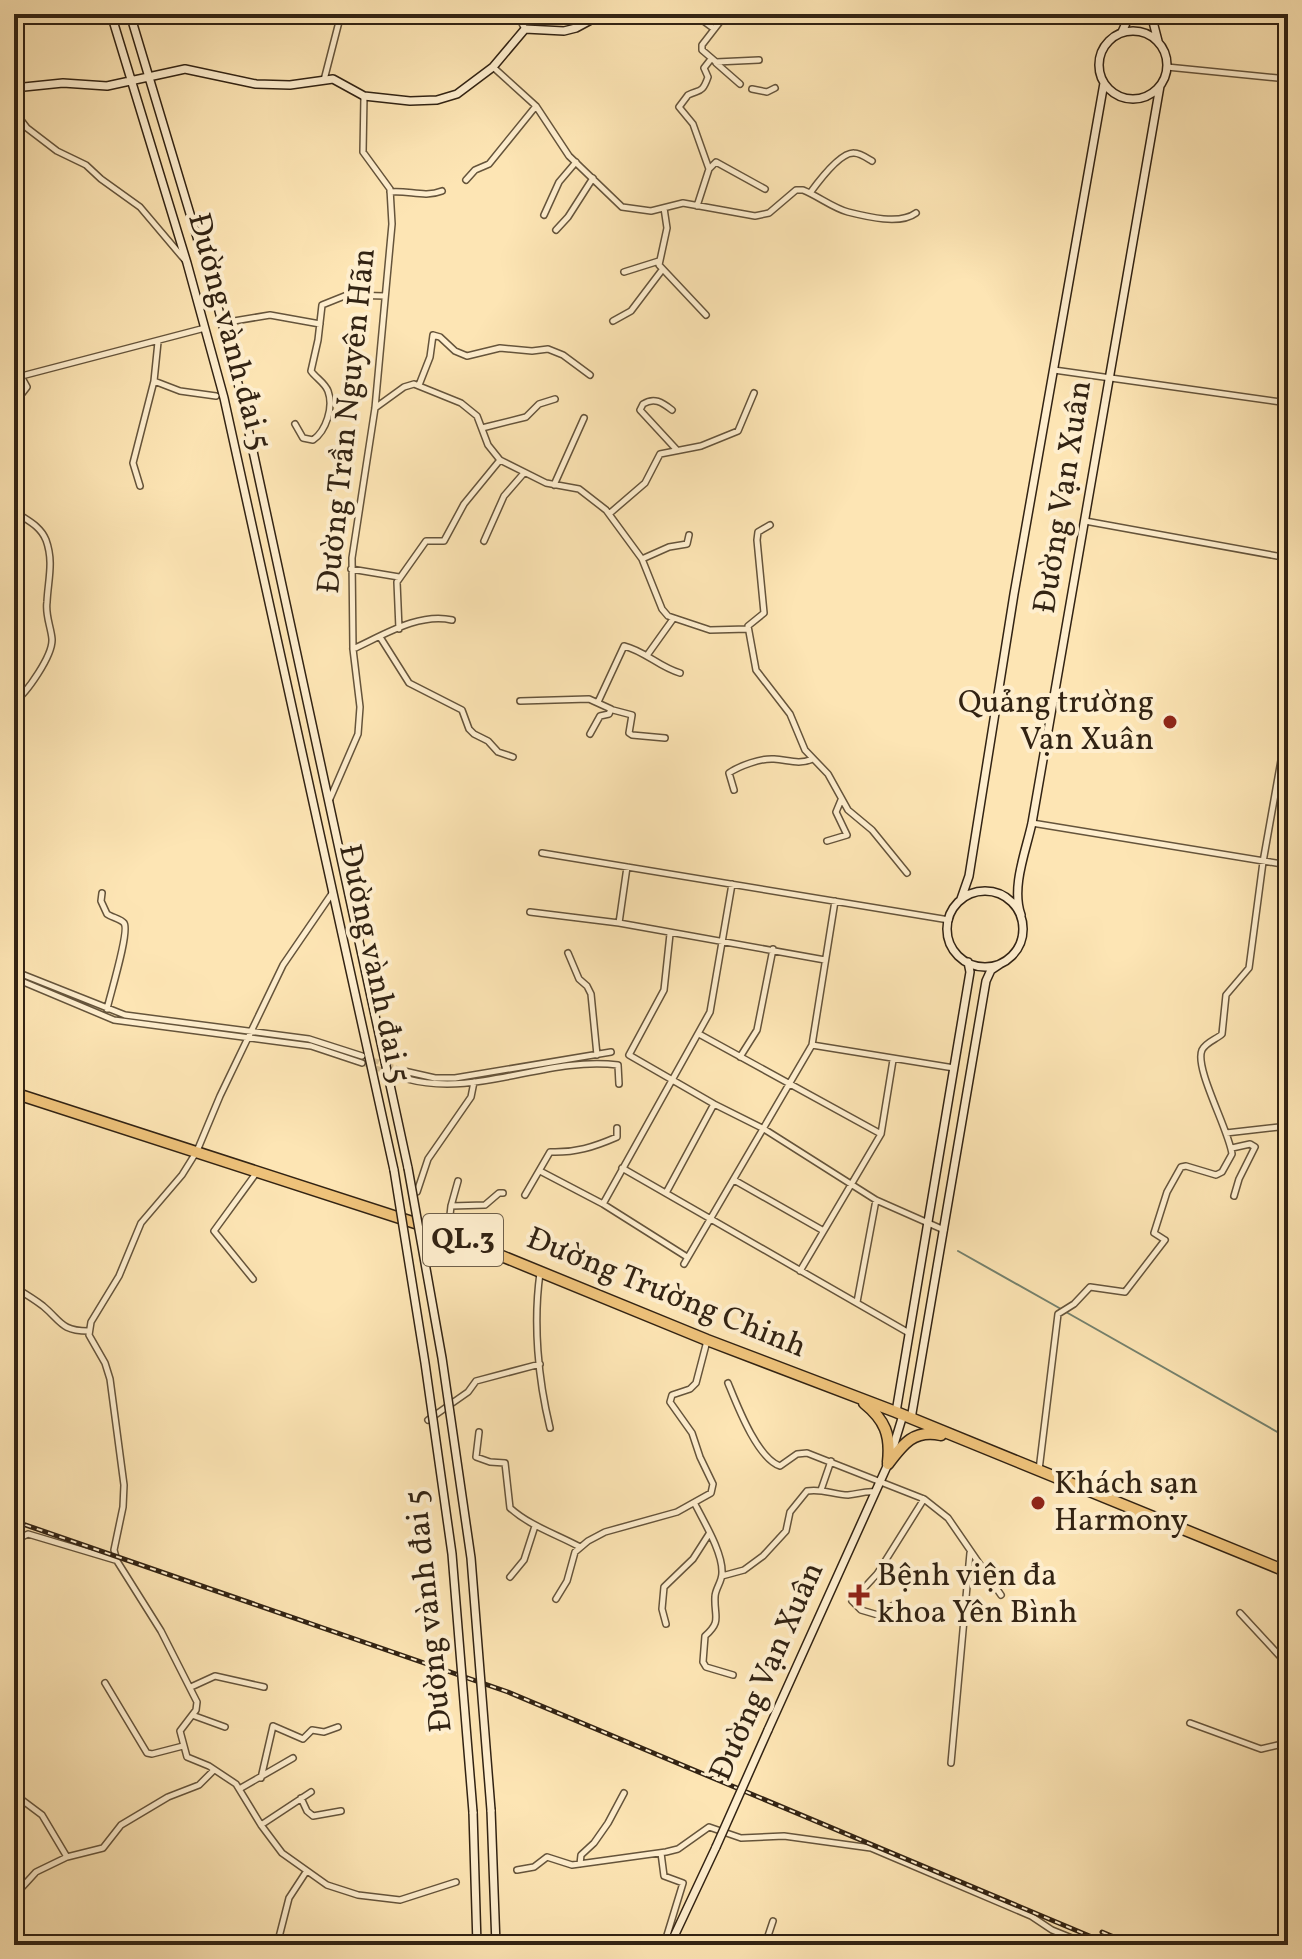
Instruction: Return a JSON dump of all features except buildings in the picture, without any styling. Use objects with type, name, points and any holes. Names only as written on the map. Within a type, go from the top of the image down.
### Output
[{"type":"highway","name":"Đường Trường Chinh","points":[[14,1093],[448,1234],[1288,1572]]},
{"type":"highway","points":[[856,1397],[879,1416],[886,1428],[889,1437],[888,1464]]},
{"type":"highway","points":[[888,1464],[902,1446],[919,1434],[935,1434],[963,1441]]},
{"type":"main road","name":"Đường vành đai 5","points":[[111,14],[187,263],[224,398],[394,1170],[452,1554],[473,1812],[477,1945]]},
{"type":"main road","name":"Đường vành đai 5","points":[[130,14],[240,391],[408,1168],[442,1358],[471,1558],[491,1810],[496,1945]]},
{"type":"main road","points":[[14,88],[63,83],[107,86],[185,69],[256,84],[290,85],[333,79],[364,96],[410,101],[437,100],[457,94],[493,67],[525,29],[564,31],[602,14]]},
{"type":"main road","points":[[1122,32],[1130,14]]},
{"type":"main road","points":[[1151,14],[1167,67],[1160,86],[1151,94],[1131,99],[1111,92],[1100,74],[1100,53],[1105,44],[1122,32],[1135,30],[1148,33],[1158,41]]},
{"type":"main road","name":"Đường Vạn Xuân","points":[[961,899],[969,876],[1014,594],[1104,83]]},
{"type":"main road","name":"Đường Vạn Xuân","points":[[1021,915],[1017,904],[1018,888],[1032,823],[1160,86]]},
{"type":"main road","points":[[995,892],[1015,904],[1021,915],[1022,938],[1018,949],[1000,964],[978,966],[958,955],[951,945],[949,920],[961,899],[971,893],[995,892]]},
{"type":"main road","name":"Đường Vạn Xuân","points":[[903,1416],[909,1333],[970,972],[968,962]]},
{"type":"main road","name":"Đường Vạn Xuân","points":[[670,1945],[888,1464],[903,1416],[944,1230],[986,981],[991,970],[1000,964]]},
{"type":"street","points":[[324,80],[341,14]]},
{"type":"street","points":[[517,14],[525,29]]},
{"type":"street","points":[[694,14],[713,28]]},
{"type":"street","points":[[726,14],[701,47],[740,84]]},
{"type":"street","points":[[709,169],[693,124],[679,107],[688,95],[702,90],[708,77],[704,68],[713,60],[759,60]]},
{"type":"street","points":[[493,67],[536,106],[565,150],[622,207],[651,211],[683,203],[755,216],[769,213],[796,190],[810,193],[847,212],[903,220],[916,213]]},
{"type":"street","points":[[1167,67],[1288,79]]},
{"type":"street","points":[[752,89],[767,92],[775,88]]},
{"type":"street","points":[[364,96],[363,152],[390,192],[428,195],[442,191]]},
{"type":"street","points":[[466,180],[475,170],[489,164],[536,106]]},
{"type":"street","points":[[14,111],[36,135],[61,153],[86,165],[140,207],[187,263]]},
{"type":"street","points":[[810,193],[828,170],[847,154],[859,153],[872,161]]},
{"type":"street","points":[[544,215],[559,182],[576,162]]},
{"type":"street","points":[[697,206],[713,164],[720,163],[765,189]]},
{"type":"street","points":[[556,230],[593,178]]},
{"type":"street","name":"Đường Trần Nguyên Hãn","points":[[329,802],[358,734],[360,707],[353,649],[351,569],[375,408],[392,224],[390,192]]},
{"type":"street","points":[[664,208],[667,228],[659,261],[662,270],[706,315]]},
{"type":"street","points":[[624,272],[659,261]]},
{"type":"street","points":[[613,321],[631,311],[662,270]]},
{"type":"street","points":[[295,424],[303,438],[313,440],[322,431],[329,413],[328,391],[311,371],[320,310],[327,302],[347,295],[385,296]]},
{"type":"street","points":[[222,323],[270,315],[320,324]]},
{"type":"street","points":[[14,378],[205,328]]},
{"type":"street","points":[[419,385],[430,357],[433,335],[467,356],[500,348],[548,349],[563,355],[590,375]]},
{"type":"street","points":[[140,486],[133,463],[154,381],[158,342]]},
{"type":"street","points":[[1054,370],[1288,403]]},
{"type":"street","points":[[14,404],[27,387],[22,378]]},
{"type":"street","points":[[154,381],[180,391],[216,396]]},
{"type":"street","points":[[375,408],[404,387],[419,385],[461,403],[477,416],[488,445],[500,460],[554,485],[567,485],[584,491],[609,514],[642,559],[662,609],[673,619],[710,630],[748,629]]},
{"type":"street","points":[[609,514],[645,483],[660,454],[701,446],[738,431],[754,393]]},
{"type":"street","points":[[482,428],[526,417],[539,404],[555,399]]},
{"type":"street","points":[[672,410],[651,400],[643,404],[640,410],[677,450]]},
{"type":"street","points":[[554,485],[584,418]]},
{"type":"street","points":[[399,629],[396,587],[399,577],[426,541],[444,541],[464,504],[500,460]]},
{"type":"street","points":[[484,541],[504,496],[524,473]]},
{"type":"street","points":[[14,511],[31,521],[45,539],[52,567],[46,604],[52,638],[49,653],[24,693],[14,702]]},
{"type":"street","points":[[1085,521],[1288,558]]},
{"type":"street","points":[[770,525],[758,532],[757,540],[764,613],[748,626],[756,670],[790,714],[802,746],[828,774],[851,814],[868,827],[907,873]]},
{"type":"street","points":[[642,559],[666,547],[687,544],[689,535]]},
{"type":"street","points":[[351,569],[399,577]]},
{"type":"street","points":[[353,649],[431,617],[452,620]]},
{"type":"street","points":[[647,654],[673,619]]},
{"type":"street","points":[[380,637],[409,683],[462,710],[474,734],[488,741],[498,752],[513,757]]},
{"type":"street","points":[[598,702],[621,648],[627,646],[647,654],[663,667],[680,673]]},
{"type":"street","points":[[520,701],[574,698],[598,702],[632,715],[629,733],[665,738]]},
{"type":"street","points":[[590,734],[600,716],[613,710]]},
{"type":"street","points":[[1039,1471],[1057,1318],[1062,1310],[1074,1304],[1090,1287],[1120,1293],[1130,1289],[1165,1240],[1154,1233],[1167,1192],[1181,1167],[1219,1174],[1230,1158],[1232,1148],[1206,1081],[1201,1054],[1205,1045],[1222,1034],[1226,995],[1249,968],[1263,862],[1288,721]]},
{"type":"street","points":[[734,790],[731,771],[770,758],[797,763],[813,759]]},
{"type":"street","points":[[827,841],[847,835],[836,812],[841,800]]},
{"type":"street","points":[[1032,823],[1288,865]]},
{"type":"street","points":[[542,853],[949,920]]},
{"type":"street","points":[[619,923],[627,867]]},
{"type":"street","points":[[603,1204],[710,1012],[732,884]]},
{"type":"street","points":[[88,1331],[102,1301],[119,1276],[141,1223],[182,1175],[197,1151],[287,957],[333,892]]},
{"type":"street","points":[[102,893],[101,901],[107,914],[125,925],[125,946],[116,968],[107,1009]]},
{"type":"street","points":[[684,1264],[812,1045],[835,901]]},
{"type":"street","points":[[530,912],[619,923],[825,960]]},
{"type":"street","points":[[670,934],[664,990],[629,1055],[764,1129],[876,1200],[944,1230]]},
{"type":"street","points":[[740,1057],[757,1030],[773,949]]},
{"type":"street","points":[[568,953],[579,979],[591,994],[597,1055]]},
{"type":"street","points":[[14,971],[134,1017],[250,1034],[362,1059]]},
{"type":"street","points":[[14,978],[114,1020],[250,1034]]},
{"type":"street","points":[[699,1034],[881,1134]]},
{"type":"street","points":[[812,1045],[954,1068]]},
{"type":"street","points":[[404,1071],[435,1078],[455,1078],[611,1052]]},
{"type":"street","points":[[800,1271],[881,1134],[893,1060]]},
{"type":"street","points":[[407,1079],[438,1086],[593,1062],[618,1065],[619,1084]]},
{"type":"street","points":[[417,1192],[428,1159],[471,1097],[474,1082]]},
{"type":"street","points":[[666,1193],[714,1104]]},
{"type":"street","points":[[1226,1133],[1288,1126]]},
{"type":"street","points":[[525,1195],[550,1152],[579,1152],[602,1144],[617,1137],[617,1128]]},
{"type":"street","points":[[1232,1148],[1250,1144],[1255,1147],[1234,1196]]},
{"type":"street","points":[[622,1168],[909,1333]]},
{"type":"street","points":[[253,1279],[214,1231],[258,1171]]},
{"type":"street","points":[[540,1171],[603,1204],[688,1257]]},
{"type":"street","points":[[734,1180],[822,1230]]},
{"type":"street","points":[[448,1234],[458,1181]]},
{"type":"street","points":[[451,1206],[485,1205],[503,1193]]},
{"type":"street","points":[[857,1302],[876,1200]]},
{"type":"street","points":[[540,1272],[536,1296],[540,1364],[542,1395],[550,1428]]},
{"type":"street","points":[[14,1287],[45,1308],[58,1324],[77,1331],[88,1331]]},
{"type":"street","points":[[88,1331],[108,1371],[123,1474],[123,1507],[114,1550],[117,1561],[161,1631],[198,1706],[180,1731],[187,1757],[241,1788],[261,1825],[282,1853],[306,1872],[340,1890],[400,1900],[456,1882]]},
{"type":"street","points":[[556,1599],[567,1581],[575,1552],[580,1547],[605,1532],[677,1512],[711,1493],[713,1484],[692,1433],[673,1408],[670,1398],[696,1383],[707,1340]]},
{"type":"street","points":[[428,1420],[468,1392],[476,1381],[540,1364]]},
{"type":"street","points":[[728,1383],[741,1415],[770,1461],[780,1466],[802,1453],[831,1461],[924,1499],[948,1518],[1001,1595]]},
{"type":"street","points":[[479,1432],[476,1457],[505,1463],[508,1504],[535,1526],[558,1534],[580,1547]]},
{"type":"street","points":[[821,1490],[831,1461]]},
{"type":"street","points":[[722,1576],[754,1565],[786,1531],[790,1512],[807,1491],[847,1495],[875,1492]]},
{"type":"street","points":[[898,1602],[878,1615],[861,1610],[852,1601],[877,1574],[924,1499]]},
{"type":"street","points":[[695,1504],[710,1533],[722,1576],[715,1597],[716,1622],[713,1630],[705,1636],[703,1662],[706,1667],[733,1675]]},
{"type":"street","points":[[510,1577],[524,1560],[535,1526]]},
{"type":"street","points":[[666,1624],[662,1609],[664,1587],[693,1559],[710,1533]]},
{"type":"street","points":[[14,1541],[28,1534],[117,1561]]},
{"type":"street","points":[[951,1763],[970,1553]]},
{"type":"street","points":[[1240,1613],[1288,1665]]},
{"type":"street","points":[[191,1687],[215,1676],[264,1687]]},
{"type":"street","points":[[105,1683],[147,1753],[183,1746]]},
{"type":"street","points":[[192,1715],[225,1727]]},
{"type":"street","points":[[1190,1723],[1261,1749],[1278,1745],[1288,1738]]},
{"type":"street","points":[[261,1778],[273,1726],[303,1739],[312,1730],[324,1732],[338,1727]]},
{"type":"street","points":[[241,1788],[293,1758]]},
{"type":"street","points":[[14,1896],[36,1872],[67,1857],[103,1848],[121,1825],[168,1797],[199,1785],[214,1770]]},
{"type":"street","points":[[261,1825],[311,1792]]},
{"type":"street","points":[[580,1864],[580,1857],[608,1823],[624,1793]]},
{"type":"street","points":[[14,1794],[42,1815],[67,1857]]},
{"type":"street","points":[[301,1798],[313,1816],[341,1811]]},
{"type":"street","points":[[517,1870],[534,1867],[547,1857],[569,1865],[661,1853],[678,1849],[709,1827],[741,1838],[784,1836],[871,1848],[1031,1916],[1052,1930],[1089,1945]]},
{"type":"street","points":[[646,1945],[652,1941],[664,1945],[683,1883],[664,1876],[661,1853]]},
{"type":"street","points":[[277,1945],[289,1898],[306,1872]]},
{"type":"street","points":[[767,1945],[773,1921]]},
{"type":"street","points":[[716,1945],[734,1945]]},
{"type":"waterway","points":[[958,1251],[1061,1309]]},
{"type":"waterway","points":[[1066,1312],[1288,1438]]},
{"type":"tunnel","points":[[367,1058],[404,1071]]},
{"type":"tunnel","points":[[362,1063],[407,1079]]},
{"type":"railway","points":[[14,1521],[508,1692],[1111,1945]]},
{"type":"railway","points":[[1102,1932],[1133,1945]]},
{"type":"place","name":"Quảng trường Vạn Xuân","points":[[1170,722]]},
{"type":"place","name":"Khách sạn Harmony","points":[[1038,1503]]},
{"type":"place","name":"Bệnh viện đa khoa Yên Bình","points":[[859,1595]]}]
